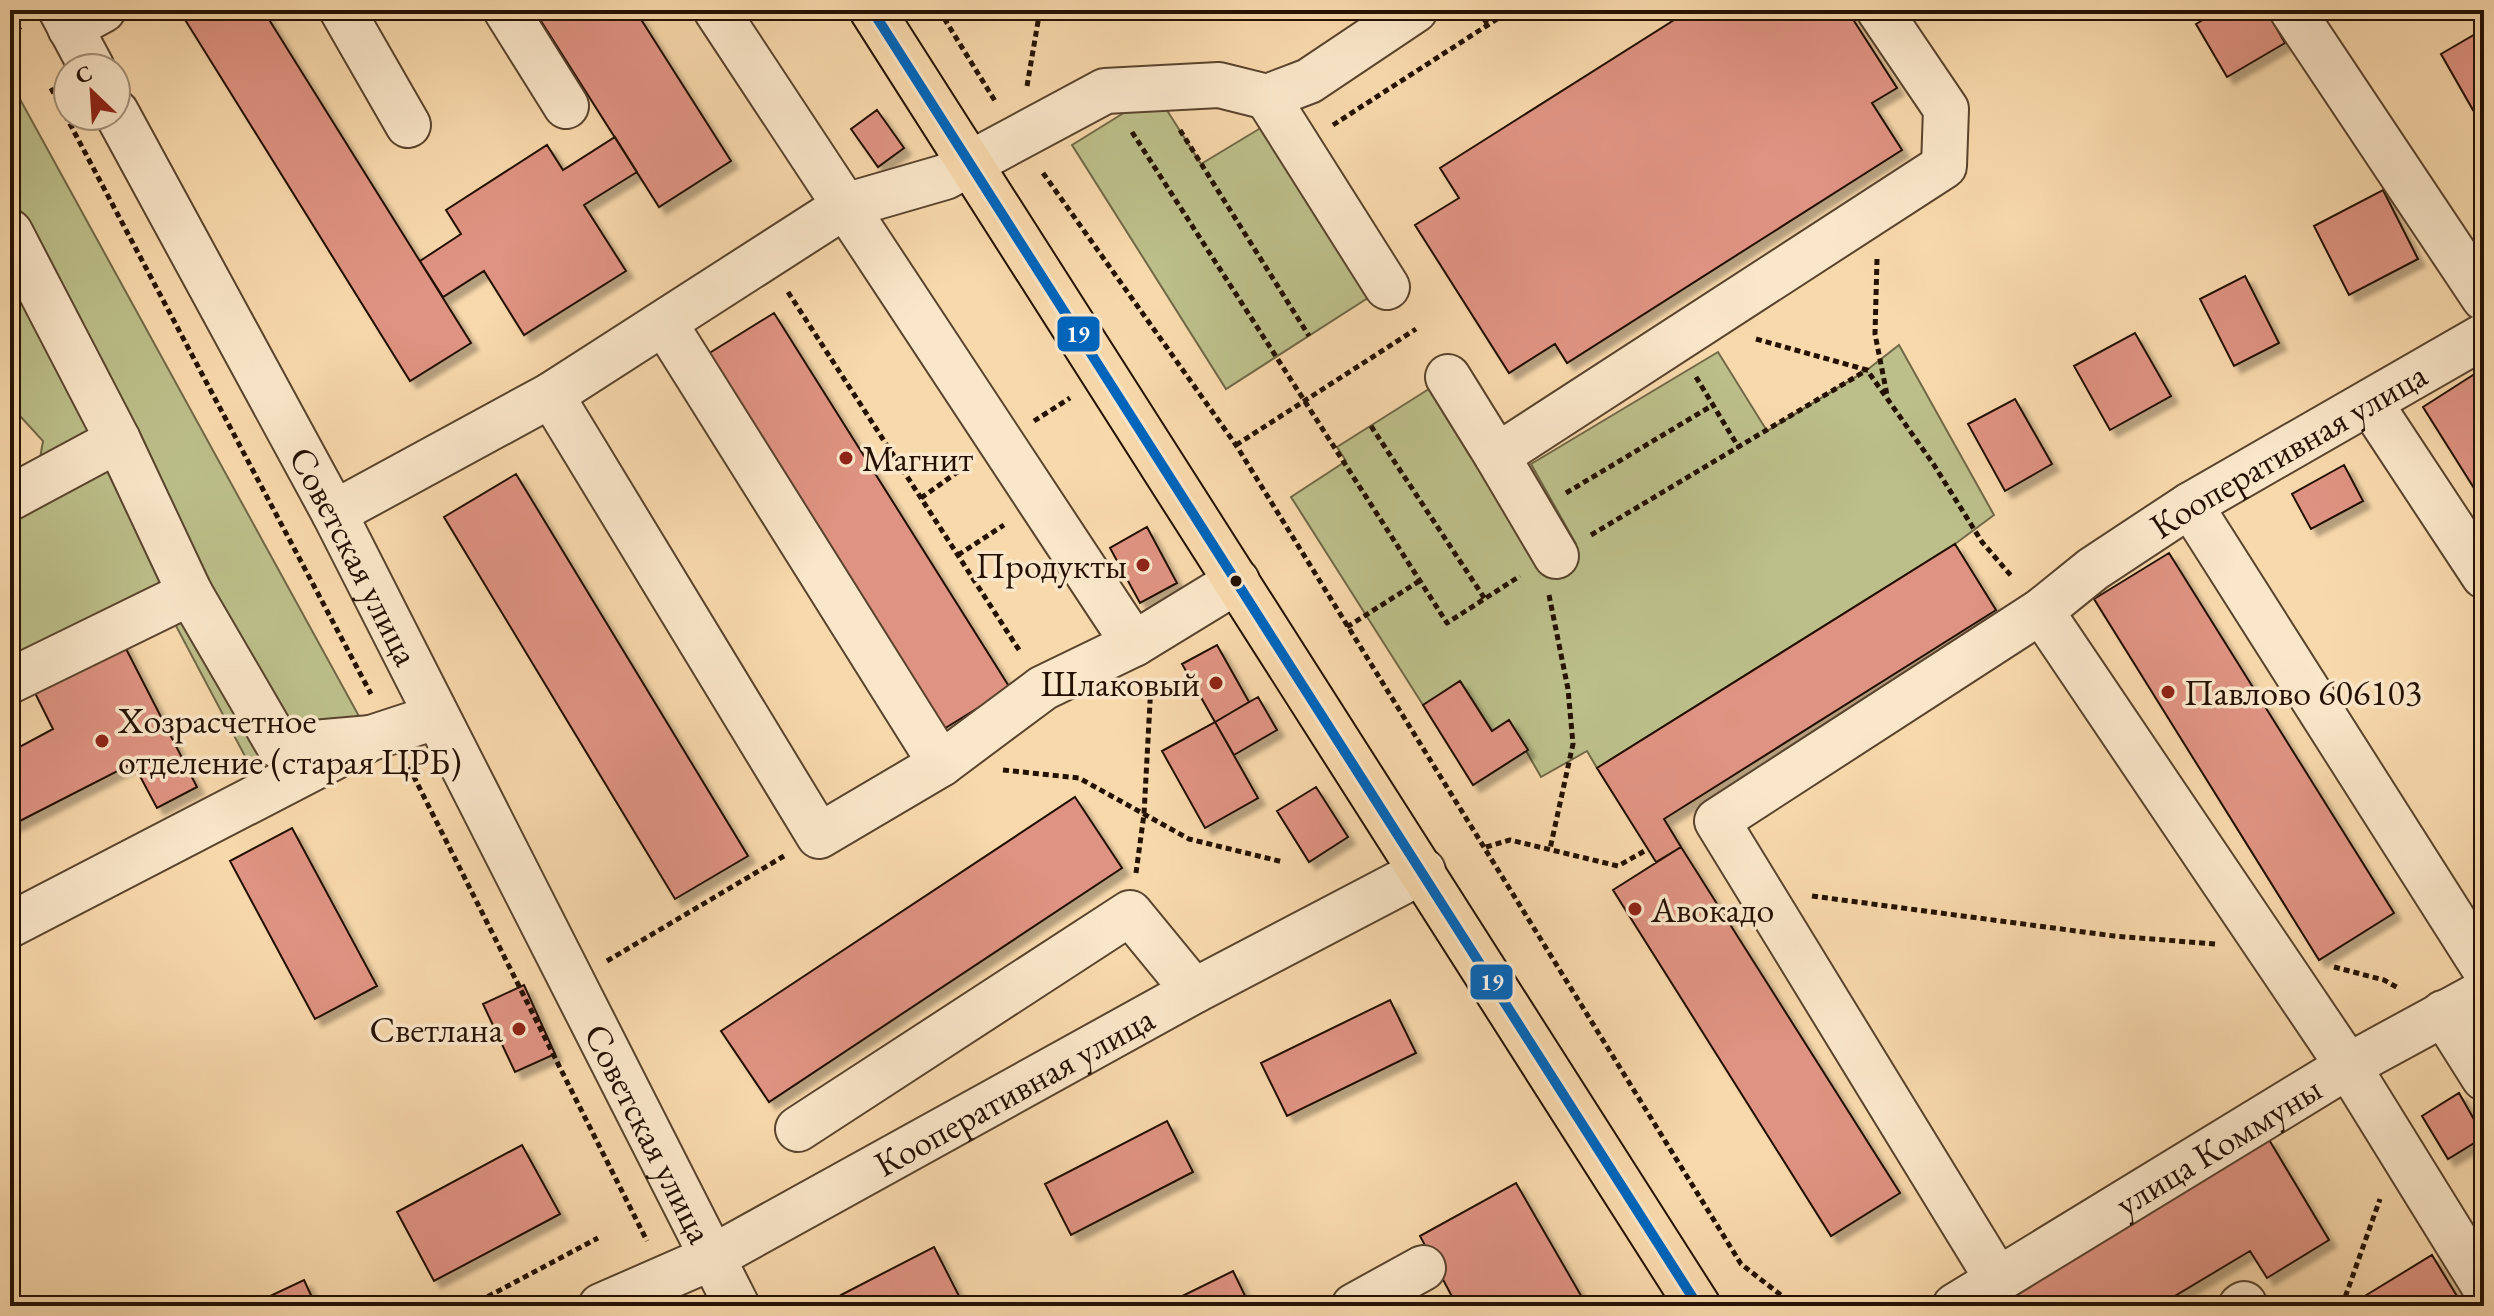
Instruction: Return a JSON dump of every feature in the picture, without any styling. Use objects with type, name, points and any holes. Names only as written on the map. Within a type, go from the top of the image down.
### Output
[{"type":"main road","points":[[872,10],[1698,1306]]},
{"type":"street","points":[[342,10],[408,125]]},
{"type":"street","points":[[506,10],[566,106]]},
{"type":"street","points":[[716,10],[1134,644]]},
{"type":"street","points":[[334,513],[551,395],[845,206],[945,177],[1105,91],[1219,85],[1267,97],[1309,81],[1415,10]]},
{"type":"street","points":[[1497,456],[1944,166],[1946,109],[1879,10]]},
{"type":"street","points":[[2292,10],[2484,298]]},
{"type":"street","points":[[78,16],[88,52]]},
{"type":"street","points":[[1267,97],[1387,287]]},
{"type":"street","name":"Советская улица","points":[[127,132],[334,513],[737,1306]]},
{"type":"street","points":[[10,232],[118,440],[190,593],[279,746],[381,734]]},
{"type":"street","points":[[665,324],[941,764]]},
{"type":"street","name":"Кооперативная улица","points":[[1760,889],[1717,821],[2041,611],[2093,569],[2190,505],[2484,336]]},
{"type":"street","points":[[1448,377],[1531,513],[1550,559]]},
{"type":"street","points":[[551,395],[819,836],[941,764],[1043,688],[1134,644],[1237,581]]},
{"type":"street","points":[[2370,403],[2484,576]]},
{"type":"street","points":[[10,498],[118,440]]},
{"type":"street","points":[[2190,505],[2484,968]]},
{"type":"street","points":[[10,681],[190,593]]},
{"type":"street","points":[[2041,611],[2348,1066],[2395,1148],[2484,1286]]},
{"type":"street","points":[[10,925],[381,734],[435,717]]},
{"type":"street","name":"Кооперативная улица","points":[[601,1306],[713,1257],[1194,991],[1423,871]]},
{"type":"street","points":[[1760,889],[1998,1280]]},
{"type":"street","points":[[798,1129],[1130,913],[1194,991]]},
{"type":"street","name":"улица Коммуны","points":[[1955,1306],[2348,1066],[2484,992]]},
{"type":"street","points":[[2443,1013],[2484,1078]]},
{"type":"street","points":[[1354,1306],[1423,1268]]},
{"type":"path","points":[[939,10],[1018,138],[1236,445],[1741,1264],[1795,1306]]},
{"type":"path","points":[[1018,138],[1040,10]]},
{"type":"path","points":[[1478,10],[1488,25]]},
{"type":"path","points":[[1299,148],[1511,10]]},
{"type":"path","points":[[10,11],[25,39]]},
{"type":"path","points":[[47,81],[381,734],[665,1277]]},
{"type":"path","points":[[1154,89],[1309,336]]},
{"type":"path","points":[[1105,91],[1447,623],[1867,370]]},
{"type":"path","points":[[1885,204],[1874,279],[1875,334],[1888,400]]},
{"type":"path","points":[[785,286],[1043,688]]},
{"type":"path","points":[[1387,287],[1448,377]]},
{"type":"path","points":[[1236,445],[1416,329]]},
{"type":"path","points":[[1688,333],[1867,370],[1982,542],[2041,611]]},
{"type":"path","points":[[1688,333],[1713,405],[1739,448]]},
{"type":"path","points":[[1531,513],[1713,405]]},
{"type":"path","points":[[1371,426],[1485,599]]},
{"type":"path","points":[[958,555],[1039,501]]},
{"type":"path","points":[[1550,559],[1573,744],[1550,849]]},
{"type":"path","points":[[1347,627],[1421,580]]},
{"type":"path","points":[[1130,913],[1144,814],[1152,675],[1134,644]]},
{"type":"path","points":[[941,764],[1079,778],[1189,839],[1283,862]]},
{"type":"path","points":[[572,982],[819,836]]},
{"type":"path","points":[[1486,847],[1510,840],[1618,866],[1648,849]]},
{"type":"path","points":[[1760,889],[2114,936],[2269,949],[2384,980],[2443,1013]]},
{"type":"path","points":[[2342,1306],[2395,1148]]},
{"type":"path","points":[[470,1306],[598,1238]]},
{"type":"green space","points":[[10,81],[371,738],[265,794],[165,605],[10,681],[10,498],[36,482],[43,441],[10,405]]},
{"type":"green space","points":[[1156,93],[1201,164],[1264,126],[1371,296],[1226,389],[1072,145]]},
{"type":"green space","points":[[1899,345],[1994,515],[1955,544],[1597,768],[1587,751],[1541,777],[1509,721],[1492,731],[1461,682],[1423,705],[1291,497],[1346,461],[1337,447],[1432,387],[1556,556],[1576,544],[1531,464],[1718,352],[1767,431],[1867,370]]},
{"type":"building","points":[[179,10],[263,10],[471,343],[410,381]]},
{"type":"building","points":[[534,10],[635,10],[731,161],[659,207]]},
{"type":"building","points":[[1690,10],[1847,10],[1897,88],[1872,103],[1902,150],[1567,363],[1555,344],[1509,373],[1415,225],[1459,198],[1440,168]]},
{"type":"building","points":[[2220,10],[2266,10],[2285,43],[2227,77],[2196,24]]},
{"type":"building","points":[[2484,29],[2484,103],[2473,110],[2441,54]]},
{"type":"building","points":[[877,110],[904,148],[878,167],[851,129]]},
{"type":"building","points":[[615,137],[637,172],[584,205],[626,271],[524,335],[484,271],[443,297],[420,261],[461,234],[446,210],[547,145],[563,170]]},
{"type":"building","points":[[2383,190],[2418,259],[2349,295],[2314,226]]},
{"type":"building","points":[[2245,276],[2279,343],[2234,366],[2200,299]]},
{"type":"building","points":[[774,313],[1010,688],[939,732],[703,357]]},
{"type":"building","points":[[2135,333],[2171,396],[2110,430],[2074,366]]},
{"type":"building","points":[[2484,368],[2484,504],[2423,407]]},
{"type":"building","points":[[2015,399],[2052,464],[2005,491],[1968,424]]},
{"type":"building","points":[[2344,465],[2363,501],[2311,529],[2292,494]]},
{"type":"building","points":[[516,474],[748,856],[675,899],[444,517]]},
{"type":"building","name":"Продукты","points":[[1147,527],[1177,583],[1140,603],[1110,548]]},
{"type":"building","points":[[1955,544],[1996,610],[1664,819],[1681,847],[1656,862],[1597,768]]},
{"type":"building","points":[[2169,553],[2394,913],[2319,960],[2094,599]]},
{"type":"building","name":"Хозрасчетное отделение (старая ЦРБ)","points":[[122,641],[197,787],[157,808],[133,763],[10,826],[10,752],[53,729],[32,687]]},
{"type":"building","name":"Шлаковый","points":[[1217,645],[1249,702],[1215,722],[1182,664]]},
{"type":"building","points":[[1460,681],[1492,731],[1509,720],[1528,750],[1473,785],[1423,705]]},
{"type":"building","points":[[1258,697],[1277,730],[1234,755],[1215,722]]},
{"type":"building","points":[[1215,722],[1258,798],[1205,828],[1162,751]]},
{"type":"building","points":[[1316,787],[1348,837],[1309,862],[1277,811]]},
{"type":"building","points":[[1075,797],[1122,868],[769,1102],[721,1031]]},
{"type":"building","points":[[292,828],[377,986],[315,1019],[230,861]]},
{"type":"building","points":[[1681,847],[1900,1193],[1831,1236],[1613,890]]},
{"type":"building","name":"Светлана","points":[[524,985],[555,1054],[515,1072],[483,1004]]},
{"type":"building","points":[[1390,1000],[1416,1053],[1287,1116],[1261,1063]]},
{"type":"building","points":[[2459,1093],[2484,1137],[2448,1159],[2422,1116]]},
{"type":"building","points":[[1167,1121],[1193,1172],[1071,1235],[1045,1184]]},
{"type":"building","points":[[2268,1138],[2329,1240],[2267,1278],[2250,1251],[2158,1306],[1989,1306]]},
{"type":"building","points":[[522,1145],[560,1214],[434,1281],[397,1212]]},
{"type":"building","points":[[1516,1183],[1587,1306],[1457,1306],[1420,1236]]},
{"type":"building","points":[[934,1247],[960,1298],[944,1306],[847,1306],[841,1295]]},
{"type":"building","points":[[2432,1255],[2463,1306],[2358,1306],[2355,1302]]},
{"type":"building","points":[[1233,1271],[1250,1306],[1162,1306]]},
{"type":"building","points":[[304,1280],[316,1306],[249,1306]]},
{"type":"transit line","name":"19","points":[[872,10],[1698,1306]]},
{"type":"place","name":"Магнит","points":[[846,458]]},
{"type":"place","name":"Продукты","points":[[1143,565]]},
{"type":"place","name":"Шлаковый","points":[[1216,683]]},
{"type":"place","name":"Павлово 606103","points":[[2168,692]]},
{"type":"place","name":"Хозрасчетное отделение (старая ЦРБ)","points":[[102,741]]},
{"type":"place","name":"Авокадо","points":[[1635,909]]},
{"type":"place","name":"Светлана","points":[[519,1029]]}]
